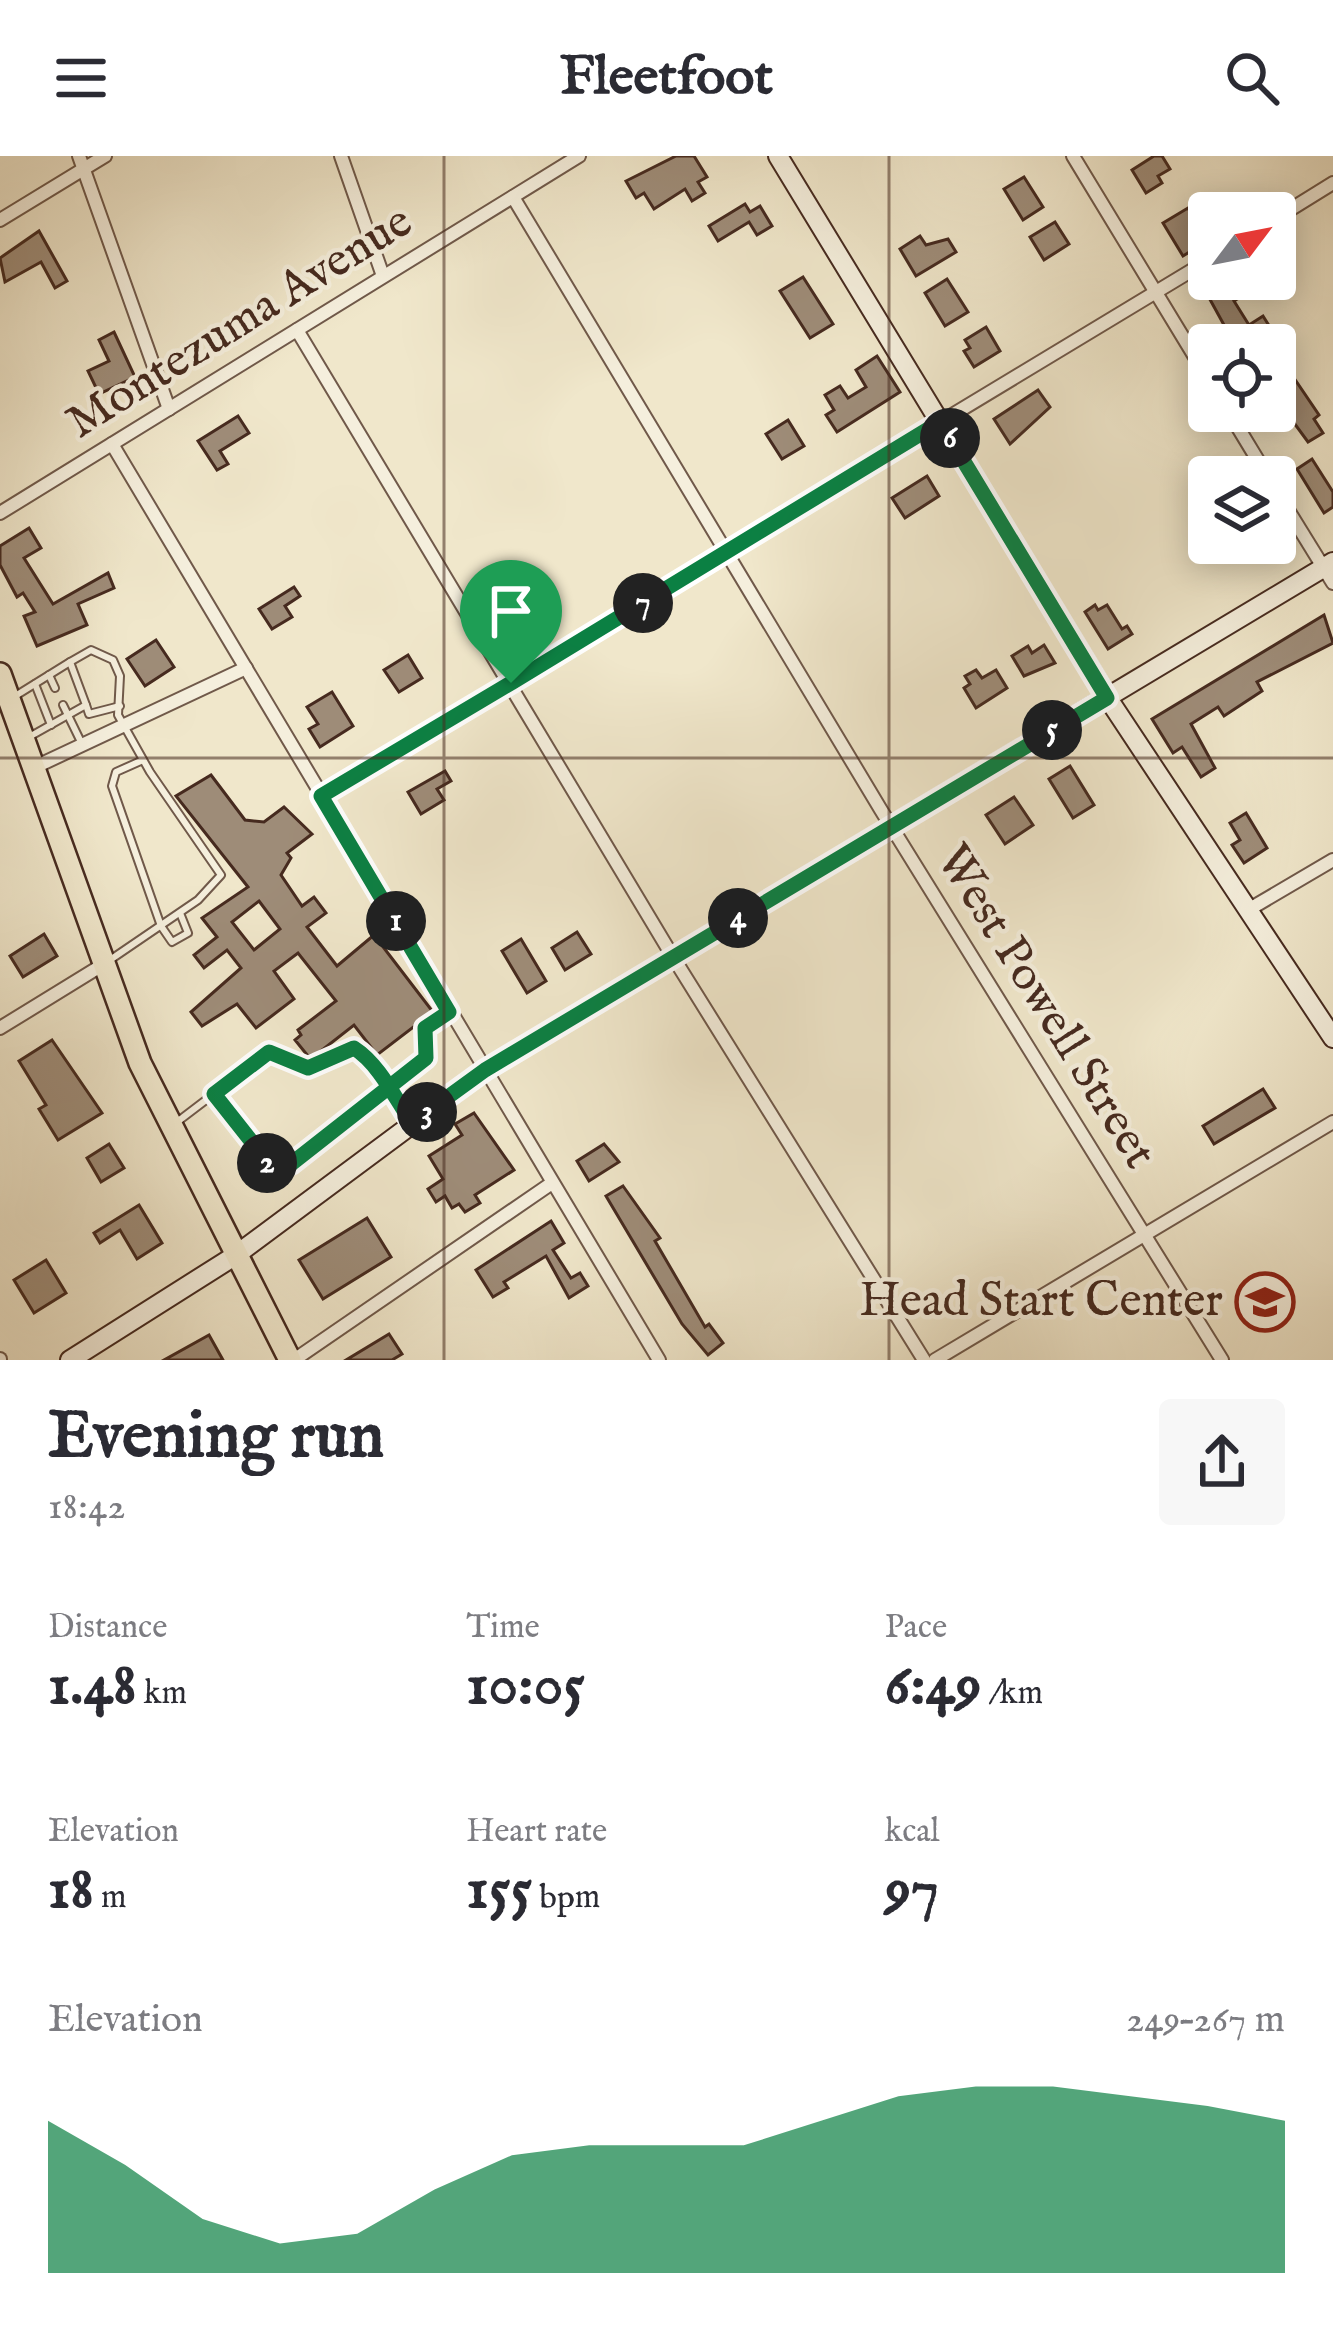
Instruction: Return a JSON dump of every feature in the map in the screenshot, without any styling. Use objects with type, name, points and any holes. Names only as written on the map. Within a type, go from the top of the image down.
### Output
[{"type":"main road","points":[[0,674],[5,710],[23,740],[104,964],[170,1128],[292,1360]]},
{"type":"street","points":[[0,220],[81,162],[105,156]]},
{"type":"street","points":[[340,156],[383,276]]},
{"type":"street","name":"Montezuma Avenue","points":[[0,512],[579,156]]},
{"type":"street","points":[[778,156],[1107,698],[1333,1038]]},
{"type":"street","points":[[1073,156],[1188,346]]},
{"type":"street","points":[[81,162],[169,409]]},
{"type":"street","points":[[1296,206],[1333,183]]},
{"type":"street","name":"West Powell Street","points":[[513,196],[891,826],[1222,1360]]},
{"type":"street","points":[[321,796],[1188,273]]},
{"type":"street","points":[[297,330],[673,957],[924,1360]]},
{"type":"street","points":[[112,444],[659,1360]]},
{"type":"street","points":[[70,1360],[236,1255],[485,1070],[1107,698],[1330,571],[1296,520]]},
{"type":"street","points":[[33,768],[246,668]]},
{"type":"street","points":[[1248,910],[1333,860]]},
{"type":"street","points":[[0,1028],[104,964]]},
{"type":"street","points":[[935,1360],[1333,1123]]},
{"type":"street","points":[[292,1360],[552,1183]]},
{"type":"lane","points":[[5,710],[35,684],[91,650],[113,660],[120,676],[125,725],[143,760],[221,875],[182,911],[104,964]]},
{"type":"lane","points":[[70,662],[89,714],[120,706]]},
{"type":"lane","points":[[49,675],[55,688]]},
{"type":"lane","points":[[35,684],[51,724]]},
{"type":"lane","points":[[63,705],[83,745]]},
{"type":"lane","points":[[23,740],[86,705]]},
{"type":"lane","points":[[143,760],[116,772],[112,786],[161,926],[172,942],[183,938],[188,927],[182,911]]},
{"type":"lane","points":[[214,1094],[274,1170],[291,1164],[426,1058],[425,1028],[449,1012]]},
{"type":"lane","points":[[170,1128],[269,1052],[308,1068],[347,1047],[360,1051],[412,1123]]},
{"type":"building","points":[[676,156],[694,156],[707,177],[698,182],[705,193],[692,201],[685,189],[654,209],[644,193],[636,198],[626,181]]},
{"type":"building","points":[[1162,156],[1170,169],[1158,176],[1162,183],[1146,193],[1132,170]]},
{"type":"building","points":[[1024,177],[1043,207],[1023,220],[1004,189]]},
{"type":"building","points":[[745,204],[750,212],[760,206],[772,226],[757,235],[749,222],[718,241],[709,226]]},
{"type":"building","points":[[1188,208],[1188,253],[1183,256],[1163,223]]},
{"type":"building","points":[[1055,222],[1069,244],[1044,260],[1030,237]]},
{"type":"building","points":[[39,231],[67,281],[55,288],[41,262],[5,282],[0,258]]},
{"type":"building","points":[[920,236],[926,245],[948,239],[956,252],[916,276],[900,249]]},
{"type":"building","points":[[803,277],[833,324],[810,338],[780,291]]},
{"type":"building","points":[[947,279],[968,312],[945,326],[925,293]]},
{"type":"building","points":[[1210,300],[1236,300],[1248,324],[1223,324]]},
{"type":"building","points":[[986,327],[1000,351],[974,367],[964,351],[970,348],[965,340]]},
{"type":"building","points":[[114,332],[135,377],[99,394],[88,371],[109,361],[99,340]]},
{"type":"building","points":[[877,356],[900,392],[837,432],[826,415],[834,410],[825,395],[840,386],[848,398],[866,387],[856,370]]},
{"type":"building","points":[[1296,381],[1319,415],[1314,419],[1323,433],[1308,442],[1296,426]]},
{"type":"building","points":[[1038,390],[1050,407],[1010,444],[994,419]]},
{"type":"building","points":[[238,416],[249,433],[220,451],[228,464],[217,470],[198,441]]},
{"type":"building","points":[[788,420],[804,446],[782,459],[766,434]]},
{"type":"building","points":[[1312,459],[1333,492],[1333,507],[1324,513],[1297,469]]},
{"type":"building","points":[[927,476],[939,496],[905,518],[892,498]]},
{"type":"building","points":[[29,528],[41,548],[24,558],[53,604],[108,573],[114,588],[78,604],[87,625],[37,646],[24,616],[35,612],[23,593],[17,597],[0,565],[0,546]]},
{"type":"building","points":[[294,587],[300,596],[285,606],[292,617],[272,629],[259,609]]},
{"type":"building","points":[[1095,605],[1098,610],[1107,605],[1122,629],[1127,626],[1132,634],[1108,649],[1085,612]]},
{"type":"building","points":[[1324,615],[1333,643],[1257,682],[1262,691],[1224,716],[1218,707],[1191,724],[1215,768],[1201,777],[1182,747],[1173,753],[1152,719]]},
{"type":"building","points":[[156,640],[174,667],[145,686],[127,659]]},
{"type":"building","points":[[1044,645],[1055,663],[1024,676],[1012,656],[1028,646],[1032,653]]},
{"type":"building","points":[[408,655],[422,678],[399,692],[384,670]]},
{"type":"building","points":[[976,670],[982,678],[996,670],[1007,688],[976,708],[964,688],[970,684],[965,676]]},
{"type":"building","points":[[332,692],[353,726],[320,747],[309,729],[318,724],[307,707]]},
{"type":"building","points":[[1070,766],[1094,805],[1073,818],[1049,779]]},
{"type":"building","points":[[445,771],[451,781],[437,789],[444,800],[421,814],[408,792]]},
{"type":"building","points":[[211,775],[245,820],[264,822],[284,807],[312,834],[287,853],[291,858],[281,875],[302,906],[314,897],[326,913],[307,927],[337,966],[374,935],[433,1012],[377,1055],[354,1025],[308,1056],[295,1040],[301,1035],[298,1030],[336,1001],[298,953],[274,971],[294,999],[256,1028],[237,1004],[202,1026],[191,1012],[241,968],[227,950],[204,968],[194,955],[217,937],[202,918],[248,887],[176,796]],"holes":[[[259,901],[280,929],[254,950],[232,922]]]},
{"type":"building","points":[[1014,797],[1033,825],[1005,844],[986,815]]},
{"type":"building","points":[[1246,813],[1267,848],[1244,863],[1232,845],[1240,840],[1230,823]]},
{"type":"building","points":[[577,932],[591,954],[565,970],[552,948]]},
{"type":"building","points":[[44,934],[57,956],[23,977],[10,956]]},
{"type":"building","points":[[521,939],[546,981],[527,993],[502,951]]},
{"type":"building","points":[[52,1040],[102,1113],[58,1140],[39,1109],[46,1105],[19,1061]]},
{"type":"building","points":[[1263,1089],[1275,1108],[1214,1144],[1203,1126]]},
{"type":"building","points":[[474,1113],[514,1170],[475,1195],[480,1203],[465,1212],[459,1204],[452,1208],[445,1196],[436,1202],[428,1189],[443,1179],[429,1156],[462,1135],[455,1124]]},
{"type":"building","points":[[109,1144],[124,1168],[101,1182],[87,1158]]},
{"type":"building","points":[[604,1144],[619,1162],[589,1181],[577,1161]]},
{"type":"building","points":[[623,1186],[660,1238],[655,1241],[705,1327],[709,1324],[723,1343],[708,1355],[682,1324],[606,1196]]},
{"type":"building","points":[[139,1205],[162,1243],[137,1259],[120,1230],[100,1243],[94,1233]]},
{"type":"building","points":[[367,1218],[391,1257],[323,1299],[299,1260]]},
{"type":"building","points":[[551,1221],[564,1243],[553,1250],[571,1278],[580,1273],[588,1286],[569,1298],[546,1256],[504,1282],[508,1288],[493,1297],[476,1270]]},
{"type":"building","points":[[46,1260],[66,1293],[34,1313],[14,1280]]},
{"type":"building","points":[[389,1334],[402,1354],[392,1360],[346,1360]]},
{"type":"building","points":[[209,1335],[223,1360],[164,1360]]},
{"type":"place","name":"Head Start Center","points":[[1265,1302]]},
{"type":"route","points":[[511,683],[321,796],[449,1012],[425,1028],[426,1058],[389,1088],[291,1164],[274,1170],[214,1094],[269,1052],[279,1052],[296,1066],[312,1068],[347,1047],[354,1048],[368,1060],[389,1088],[412,1123],[485,1070],[1107,698],[940,422],[511,683]]}]
